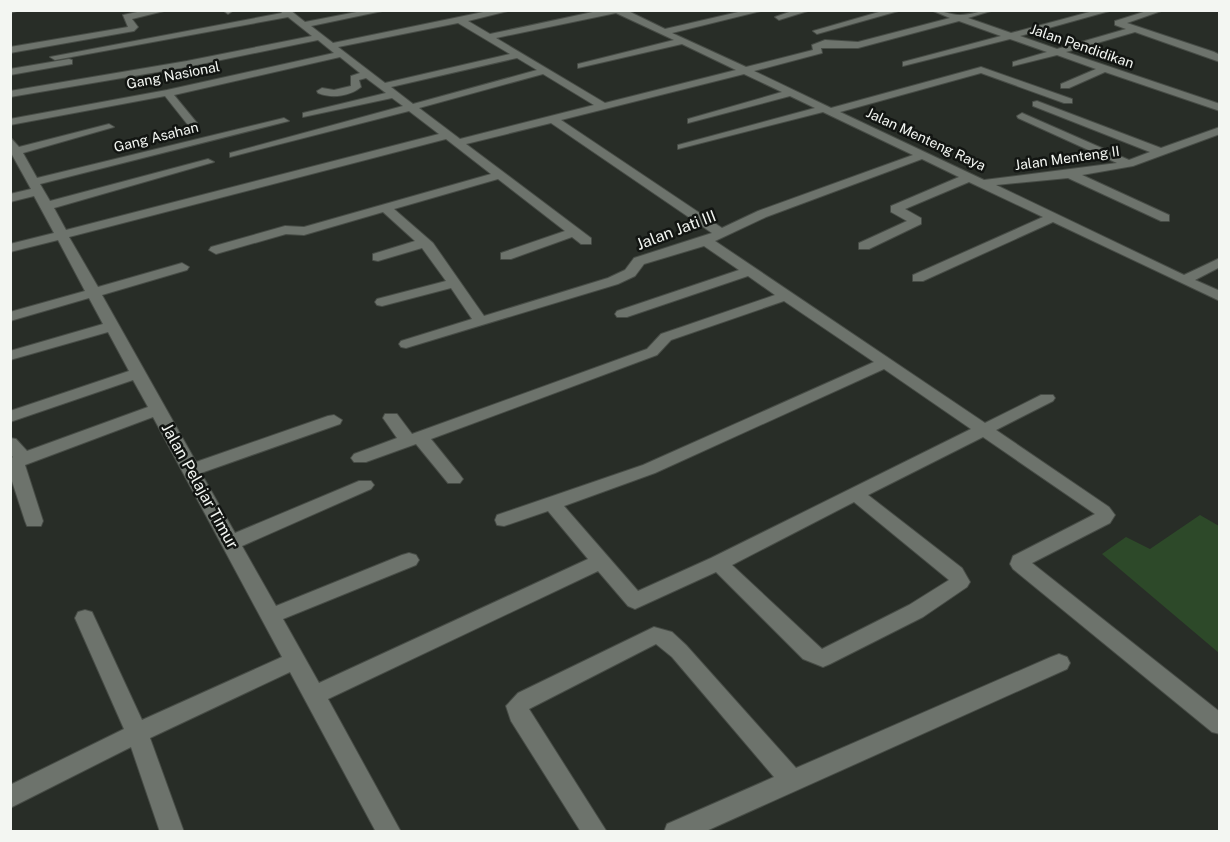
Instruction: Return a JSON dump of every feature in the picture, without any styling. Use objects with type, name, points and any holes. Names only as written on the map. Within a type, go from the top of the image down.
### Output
[{"type":"street","points":[[10,11],[16,10]]},
{"type":"street","points":[[10,50],[134,28],[126,17],[164,10]]},
{"type":"street","points":[[10,72],[58,60],[289,14],[326,10]]},
{"type":"street","points":[[304,26],[383,10]]},
{"type":"street","points":[[331,46],[460,20],[478,13],[508,10]]},
{"type":"street","points":[[489,37],[617,10]]},
{"type":"street","name":"Jalan Menteng Raya","points":[[617,10],[1220,297]]},
{"type":"street","points":[[663,32],[761,10]]},
{"type":"street","points":[[779,17],[807,10]]},
{"type":"street","points":[[817,31],[898,10]]},
{"type":"street","name":"Jalan Pendidikan","points":[[934,10],[1220,108]]},
{"type":"street","points":[[458,143],[819,51],[815,47],[825,43],[855,46],[990,10]]},
{"type":"street","points":[[906,64],[1109,10]]},
{"type":"street","points":[[1160,10],[1118,23],[1220,59]]},
{"type":"street","points":[[289,14],[586,241]]},
{"type":"street","points":[[997,31],[1052,16]]},
{"type":"street","points":[[460,20],[601,105]]},
{"type":"street","points":[[1016,64],[1134,29]]},
{"type":"street","points":[[10,94],[187,64],[318,37]]},
{"type":"street","points":[[581,66],[683,41]]},
{"type":"street","name":"Gang Nasional","points":[[10,122],[167,93],[342,54]]},
{"type":"street","points":[[384,86],[518,55]]},
{"type":"street","points":[[58,60],[92,58]]},
{"type":"street","points":[[58,60],[73,83]]},
{"type":"street","points":[[1065,86],[1105,68]]},
{"type":"street","points":[[682,147],[981,70],[1068,101]]},
{"type":"street","points":[[234,155],[545,71]]},
{"type":"street","points":[[322,91],[332,94],[352,89],[356,87],[354,78],[368,74]]},
{"type":"street","points":[[167,93],[192,123]]},
{"type":"street","points":[[692,121],[792,93]]},
{"type":"street","points":[[307,115],[394,94]]},
{"type":"street","points":[[1037,104],[1160,152]]},
{"type":"street","points":[[1022,116],[1129,164]]},
{"type":"street","points":[[551,118],[720,233]]},
{"type":"street","name":"Gang Asahan","points":[[40,193],[284,121]]},
{"type":"street","points":[[13,146],[109,127]]},
{"type":"street","name":"Jalan Menteng II","points":[[984,183],[1070,174],[1129,164],[1220,129]]},
{"type":"street","points":[[10,248],[448,135]]},
{"type":"street","name":"Jalan Pelajar Timur","points":[[13,146],[389,831]]},
{"type":"street","name":"Jalan Jati III","points":[[406,344],[613,281],[630,273],[639,261],[706,241],[762,214],[924,155]]},
{"type":"street","points":[[10,198],[208,162]]},
{"type":"street","points":[[1070,174],[1165,218]]},
{"type":"street","points":[[216,250],[285,230],[304,231],[501,175]]},
{"type":"street","points":[[864,246],[916,222],[895,209],[970,177]]},
{"type":"street","points":[[385,208],[424,243],[481,321]]},
{"type":"street","points":[[918,278],[1054,217]]},
{"type":"street","points":[[506,256],[574,232]]},
{"type":"street","points":[[706,241],[1106,514],[1103,518],[1020,561],[1020,564],[1220,725]]},
{"type":"street","points":[[378,257],[424,243]]},
{"type":"street","points":[[1184,280],[1220,262]]},
{"type":"street","points":[[10,317],[182,267]]},
{"type":"street","points":[[622,314],[748,271]]},
{"type":"street","points":[[382,302],[454,283]]},
{"type":"street","points":[[360,458],[652,352],[666,338],[784,296]]},
{"type":"street","points":[[10,356],[112,326]]},
{"type":"street","points":[[504,520],[649,469],[885,363]]},
{"type":"street","points":[[10,417],[138,373]]},
{"type":"street","points":[[551,503],[635,601],[718,563],[1047,398]]},
{"type":"street","points":[[34,521],[16,465],[24,458],[158,409]]},
{"type":"street","points":[[392,418],[415,438],[454,479]]},
{"type":"street","points":[[191,470],[334,420]]},
{"type":"street","points":[[10,443],[24,458]]},
{"type":"street","points":[[231,543],[365,485]]},
{"type":"street","points":[[718,563],[810,653],[823,658],[916,611],[960,582],[955,573],[855,494]]},
{"type":"street","points":[[271,616],[409,560]]},
{"type":"street","points":[[314,695],[601,561]]},
{"type":"street","points":[[85,618],[137,733],[172,831]]},
{"type":"street","points":[[595,831],[519,714],[518,706],[526,699],[654,635],[665,638],[679,651],[793,782]]},
{"type":"street","points":[[10,797],[137,733],[295,660]]},
{"type":"street","points":[[676,831],[793,782],[1059,663]]},
{"type":"green space","points":[[1200,515],[1219,526],[1219,653],[1102,554],[1126,537],[1150,549]]}]
